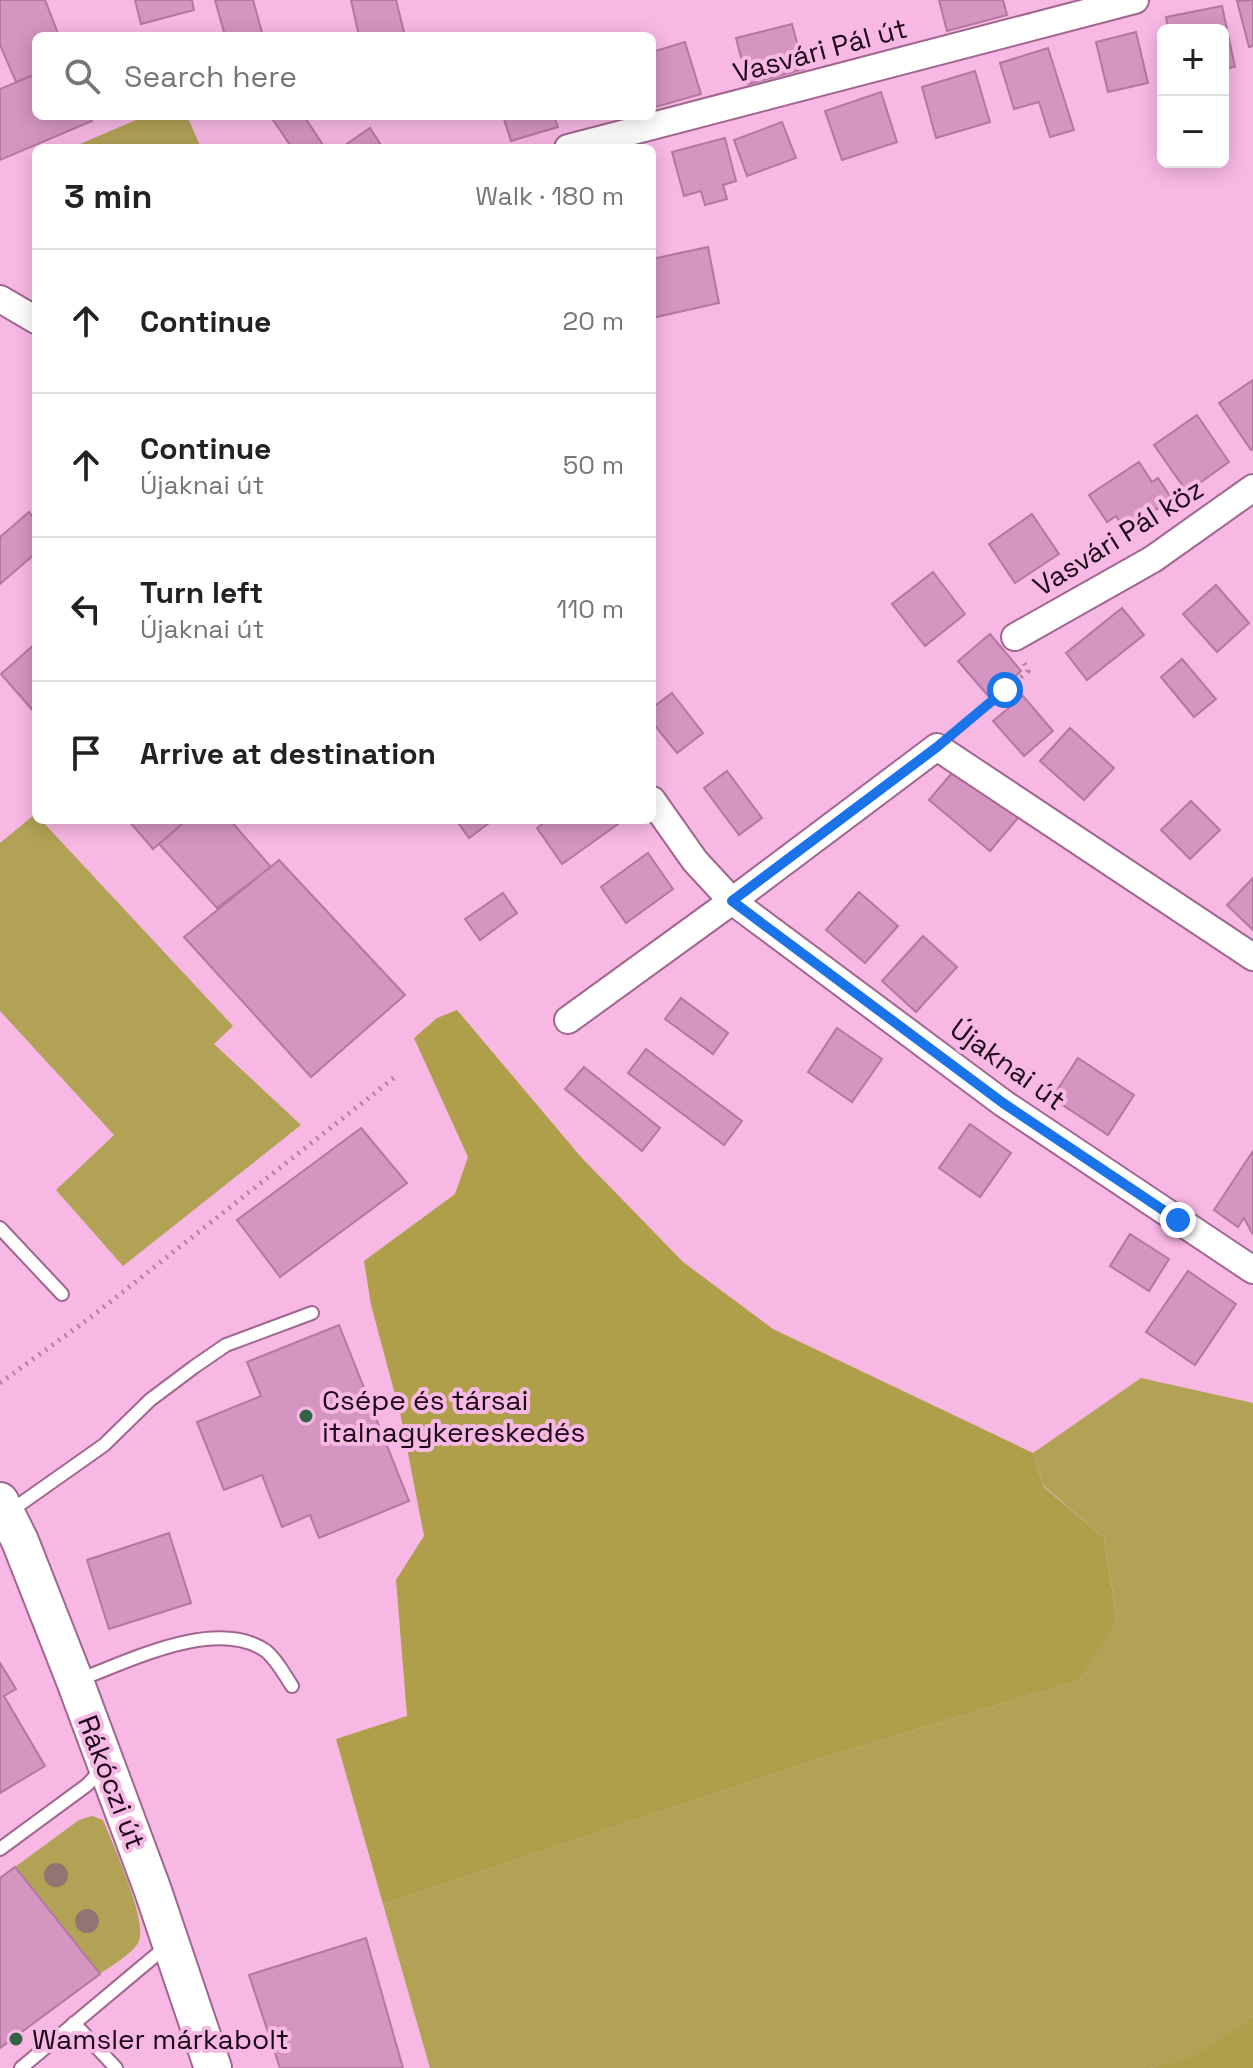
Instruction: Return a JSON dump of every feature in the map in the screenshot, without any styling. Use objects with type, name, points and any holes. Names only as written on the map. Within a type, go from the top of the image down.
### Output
[{"type":"main road","name":"Rákóczi út","points":[[3,1508],[75,1681],[171,1943],[213,2068]]},
{"type":"street","name":"Vasvári Pál út","points":[[583,144],[1135,0]]},
{"type":"street","points":[[0,299],[32,318]]},
{"type":"street","name":"Vasvári Pál köz","points":[[1015,637],[1153,559],[1253,488]]},
{"type":"street","points":[[568,1020],[937,747],[1253,957]]},
{"type":"street","name":"Újaknai út","points":[[656,806],[695,861],[732,901],[1003,1103],[1253,1270]]},
{"type":"lane","points":[[0,1228],[62,1294]]},
{"type":"lane","points":[[3,1508],[104,1445],[150,1400],[226,1345],[312,1313]]},
{"type":"lane","points":[[75,1681],[160,1650],[210,1637],[252,1644],[266,1652],[292,1686]]},
{"type":"lane","points":[[0,1849],[87,1785],[105,1765]]},
{"type":"lane","points":[[21,2068],[171,1943]]},
{"type":"lane","points":[[74,2023],[116,2068]]},
{"type":"path","points":[[937,747],[1028,671],[1015,637]]},
{"type":"path","points":[[0,1383],[91,1317],[395,1077]]},
{"type":"shaded area","points":[[136,120],[189,120],[199,144],[80,144]]},
{"type":"shaded area","points":[[32,816],[32,824],[45,824],[233,1026],[214,1044],[301,1125],[123,1266],[56,1190],[114,1135],[0,1011],[0,843]]},
{"type":"shaded area","points":[[457,1010],[581,1157],[683,1262],[773,1329],[1033,1453],[1044,1487],[1104,1538],[1117,1620],[1080,1680],[809,1762],[383,1904],[336,1739],[407,1716],[396,1580],[424,1536],[401,1417],[371,1305],[364,1261],[455,1194],[468,1157],[414,1038],[437,1018]]},
{"type":"shaded area","points":[[1141,1378],[1253,1403],[1253,2016],[1194,2058],[1150,2068],[430,2068],[383,1904],[809,1762],[1080,1680],[1117,1619],[1104,1538],[1044,1486],[1033,1453]]},
{"type":"shaded area","points":[[92,1816],[103,1820],[114,1845],[134,1900],[140,1931],[139,1941],[132,1950],[100,1974],[15,1867],[79,1820]]},
{"type":"shaded area","points":[[1253,2016],[1253,2068],[1150,2068],[1194,2057]]},
{"type":"building","points":[[0,0],[45,0],[57,32],[32,32],[32,76],[16,82],[0,45]]},
{"type":"building","points":[[135,0],[192,0],[194,10],[141,24]]},
{"type":"building","points":[[215,0],[253,0],[262,32],[224,32]]},
{"type":"building","points":[[351,0],[396,0],[404,32],[358,32]]},
{"type":"building","points":[[939,0],[1003,0],[1007,15],[947,31]]},
{"type":"building","points":[[1253,0],[1253,46],[1249,47],[1237,1]]},
{"type":"building","points":[[1222,6],[1226,24],[1167,24],[1166,17]]},
{"type":"building","points":[[792,24],[804,69],[748,84],[736,38]]},
{"type":"building","points":[[1136,32],[1148,83],[1108,92],[1096,42]]},
{"type":"building","points":[[1229,39],[1235,67],[1229,68]]},
{"type":"building","points":[[685,42],[701,94],[656,107],[656,51]]},
{"type":"building","points":[[1048,48],[1074,130],[1050,137],[1039,102],[1014,109],[1000,63]]},
{"type":"building","points":[[975,71],[990,122],[936,138],[922,87]]},
{"type":"building","points":[[32,76],[32,120],[92,121],[0,160],[0,89]]},
{"type":"building","points":[[881,92],[897,142],[842,160],[825,111]]},
{"type":"building","points":[[273,120],[307,120],[322,144],[289,144]]},
{"type":"building","points":[[504,120],[555,120],[558,127],[511,141]]},
{"type":"building","points":[[782,122],[796,158],[747,176],[734,140]]},
{"type":"building","points":[[370,128],[380,144],[347,144]]},
{"type":"building","points":[[725,138],[736,181],[723,185],[727,199],[705,205],[701,191],[684,196],[672,152]]},
{"type":"building","points":[[708,247],[719,303],[656,317],[656,258]]},
{"type":"building","points":[[1253,380],[1253,449],[1251,450],[1219,403]]},
{"type":"building","points":[[1197,415],[1229,462],[1187,492],[1154,445]]},
{"type":"building","points":[[1139,462],[1152,482],[1158,478],[1172,499],[1125,530],[1116,516],[1107,522],[1089,495]]},
{"type":"building","points":[[29,512],[32,516],[32,556],[0,584],[0,537]]},
{"type":"building","points":[[1032,514],[1059,554],[1015,583],[989,544]]},
{"type":"building","points":[[933,572],[965,614],[925,646],[892,604]]},
{"type":"building","points":[[1216,585],[1249,623],[1217,652],[1183,614]]},
{"type":"building","points":[[1122,608],[1144,635],[1087,680],[1066,653]]},
{"type":"building","points":[[990,634],[1021,671],[990,698],[958,661]]},
{"type":"building","points":[[32,647],[32,709],[1,674]]},
{"type":"building","points":[[1182,659],[1216,699],[1194,717],[1161,677]]},
{"type":"building","points":[[672,693],[703,733],[677,753],[656,727],[656,705]]},
{"type":"building","points":[[1023,696],[1053,731],[1024,756],[993,721]]},
{"type":"building","points":[[1070,728],[1114,768],[1084,800],[1040,761]]},
{"type":"building","points":[[957,767],[1018,818],[990,851],[929,800]]},
{"type":"building","points":[[727,771],[762,818],[739,835],[704,788]]},
{"type":"building","points":[[1191,801],[1220,830],[1190,859],[1161,830]]},
{"type":"building","points":[[131,824],[182,824],[153,849]]},
{"type":"building","points":[[182,824],[233,824],[271,867],[217,908],[159,844]]},
{"type":"building","points":[[459,824],[488,824],[469,838]]},
{"type":"building","points":[[542,824],[618,824],[562,864],[537,828]]},
{"type":"building","points":[[648,853],[673,889],[626,923],[601,887]]},
{"type":"building","points":[[279,860],[405,995],[311,1077],[184,937]]},
{"type":"building","points":[[1253,878],[1253,930],[1227,905]]},
{"type":"building","points":[[859,892],[898,926],[865,963],[826,930]]},
{"type":"building","points":[[503,893],[517,913],[480,940],[465,919]]},
{"type":"building","points":[[923,936],[957,967],[916,1012],[882,981]]},
{"type":"building","points":[[681,998],[728,1033],[713,1054],[665,1019]]},
{"type":"building","points":[[837,1028],[882,1059],[852,1102],[808,1072]]},
{"type":"building","points":[[646,1049],[742,1121],[724,1145],[628,1073]]},
{"type":"building","points":[[1078,1058],[1134,1095],[1108,1135],[1052,1098]]},
{"type":"building","points":[[584,1067],[660,1128],[642,1151],[565,1089]]},
{"type":"building","points":[[970,1124],[1011,1153],[980,1197],[939,1168]]},
{"type":"building","points":[[361,1128],[407,1183],[280,1277],[237,1220]]},
{"type":"building","points":[[1253,1151],[1252,1233],[1244,1218],[1238,1227],[1214,1210]]},
{"type":"building","points":[[1130,1234],[1169,1259],[1149,1291],[1110,1266]]},
{"type":"building","points":[[1188,1271],[1236,1304],[1195,1365],[1146,1332]]},
{"type":"building","points":[[339,1325],[409,1501],[319,1538],[310,1515],[282,1527],[262,1475],[224,1490],[197,1422],[261,1396],[247,1362]]},
{"type":"building","points":[[169,1533],[191,1603],[109,1629],[87,1560]]},
{"type":"building","points":[[0,1663],[16,1689],[4,1696],[45,1766],[0,1793]]},
{"type":"building","points":[[15,1867],[100,1974],[0,2048],[0,1878]]},
{"type":"building","points":[[366,1938],[403,2068],[280,2068],[249,1975]]},
{"type":"place","name":"Csépe és társai italnagykereskedés","points":[[306,1416]]},
{"type":"place","name":"Wamsler márkabolt","points":[[16,2039]]},
{"type":"route","points":[[1005,690],[937,747],[732,901],[1003,1103],[1178,1220]]}]
